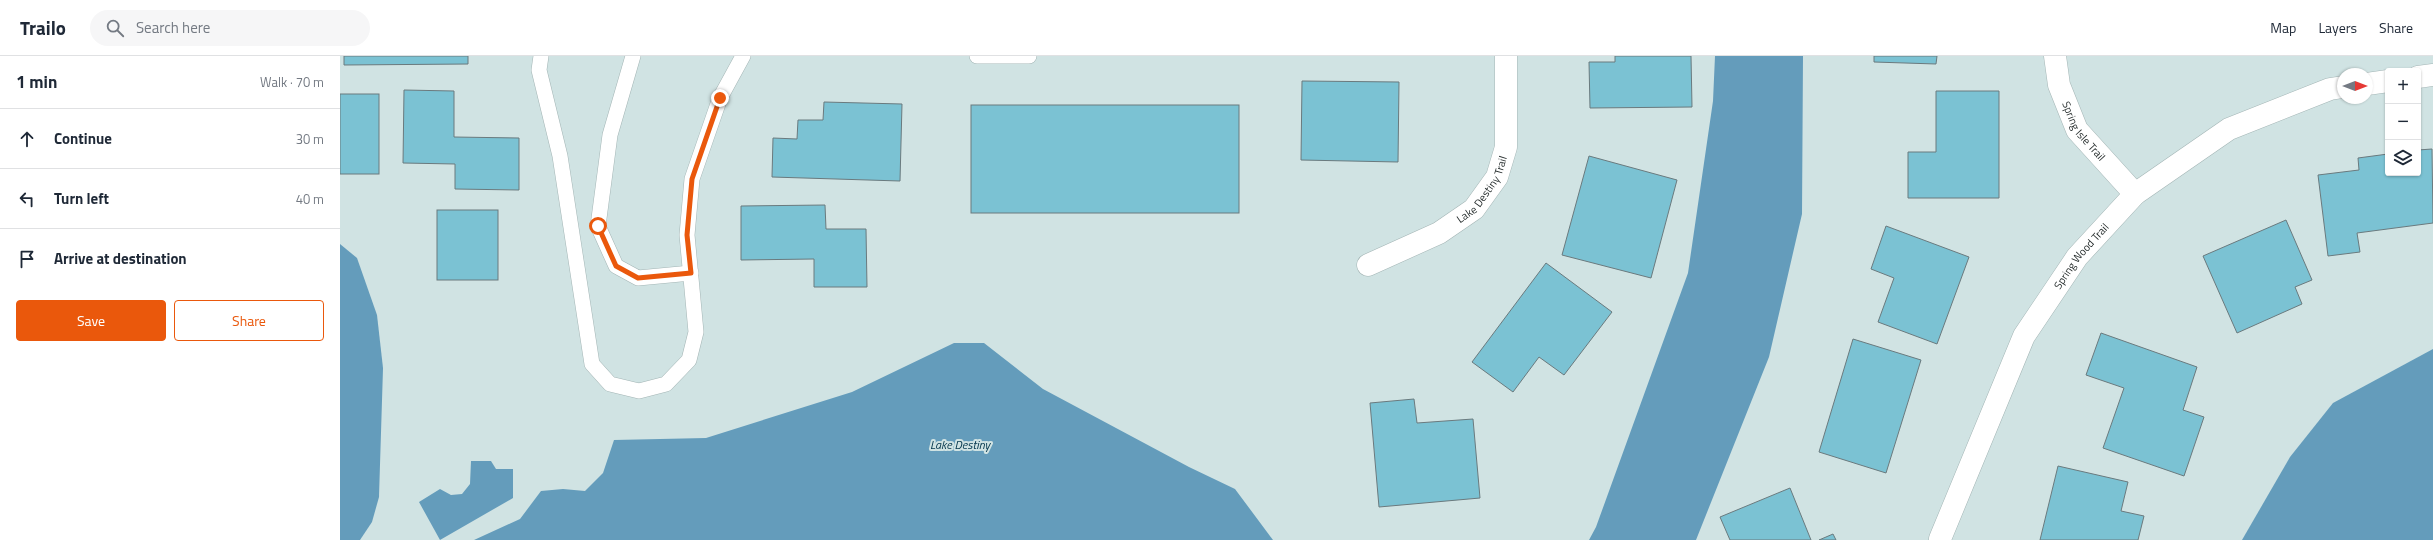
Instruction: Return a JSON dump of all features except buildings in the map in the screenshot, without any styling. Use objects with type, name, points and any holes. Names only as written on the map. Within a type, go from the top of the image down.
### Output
[{"type":"street","name":"Lake Destiny Trail","points":[[1368,265],[1438,233],[1474,209],[1497,177],[1506,147],[1506,56]]},
{"type":"street","name":"Spring Isle Trail","points":[[2055,56],[2058,84],[2077,130],[2135,194]]},
{"type":"street","points":[[2421,77],[2433,75]]},
{"type":"street","points":[[2373,83],[2385,81]]},
{"type":"street","name":"Spring Wood Trail","points":[[1940,539],[2024,336],[2077,257],[2135,194],[2229,129],[2330,89],[2337,88]]},
{"type":"lane","points":[[541,56],[540,70],[560,156],[592,364],[610,384],[639,391],[666,384],[689,360],[696,332],[687,235],[692,179],[720,98],[743,56]]},
{"type":"lane","points":[[633,56],[610,135],[598,226],[616,266],[638,278],[691,273]]},
{"type":"lane","points":[[977,56],[1029,56]]},
{"type":"water","points":[[1715,56],[1803,56],[1802,214],[1769,357],[1696,540],[1589,540],[1596,527],[1688,273],[1713,101]]},
{"type":"water","points":[[340,244],[357,258],[377,315],[383,368],[379,497],[372,522],[360,540],[340,540]]},
{"type":"water","name":"Lake Destiny","points":[[954,343],[984,343],[1043,389],[1189,467],[1235,489],[1273,540],[474,540],[520,519],[541,491],[563,489],[585,491],[603,473],[614,440],[706,438],[852,392]]},
{"type":"water","points":[[2433,349],[2433,540],[2242,540],[2290,457],[2333,403]]},
{"type":"water","points":[[471,461],[491,461],[496,469],[513,469],[513,498],[440,540],[419,502],[440,489],[451,495],[462,494],[470,484]]},
{"type":"route","points":[[598,226],[616,266],[638,278],[691,273],[687,235],[692,179],[720,98]]}]
